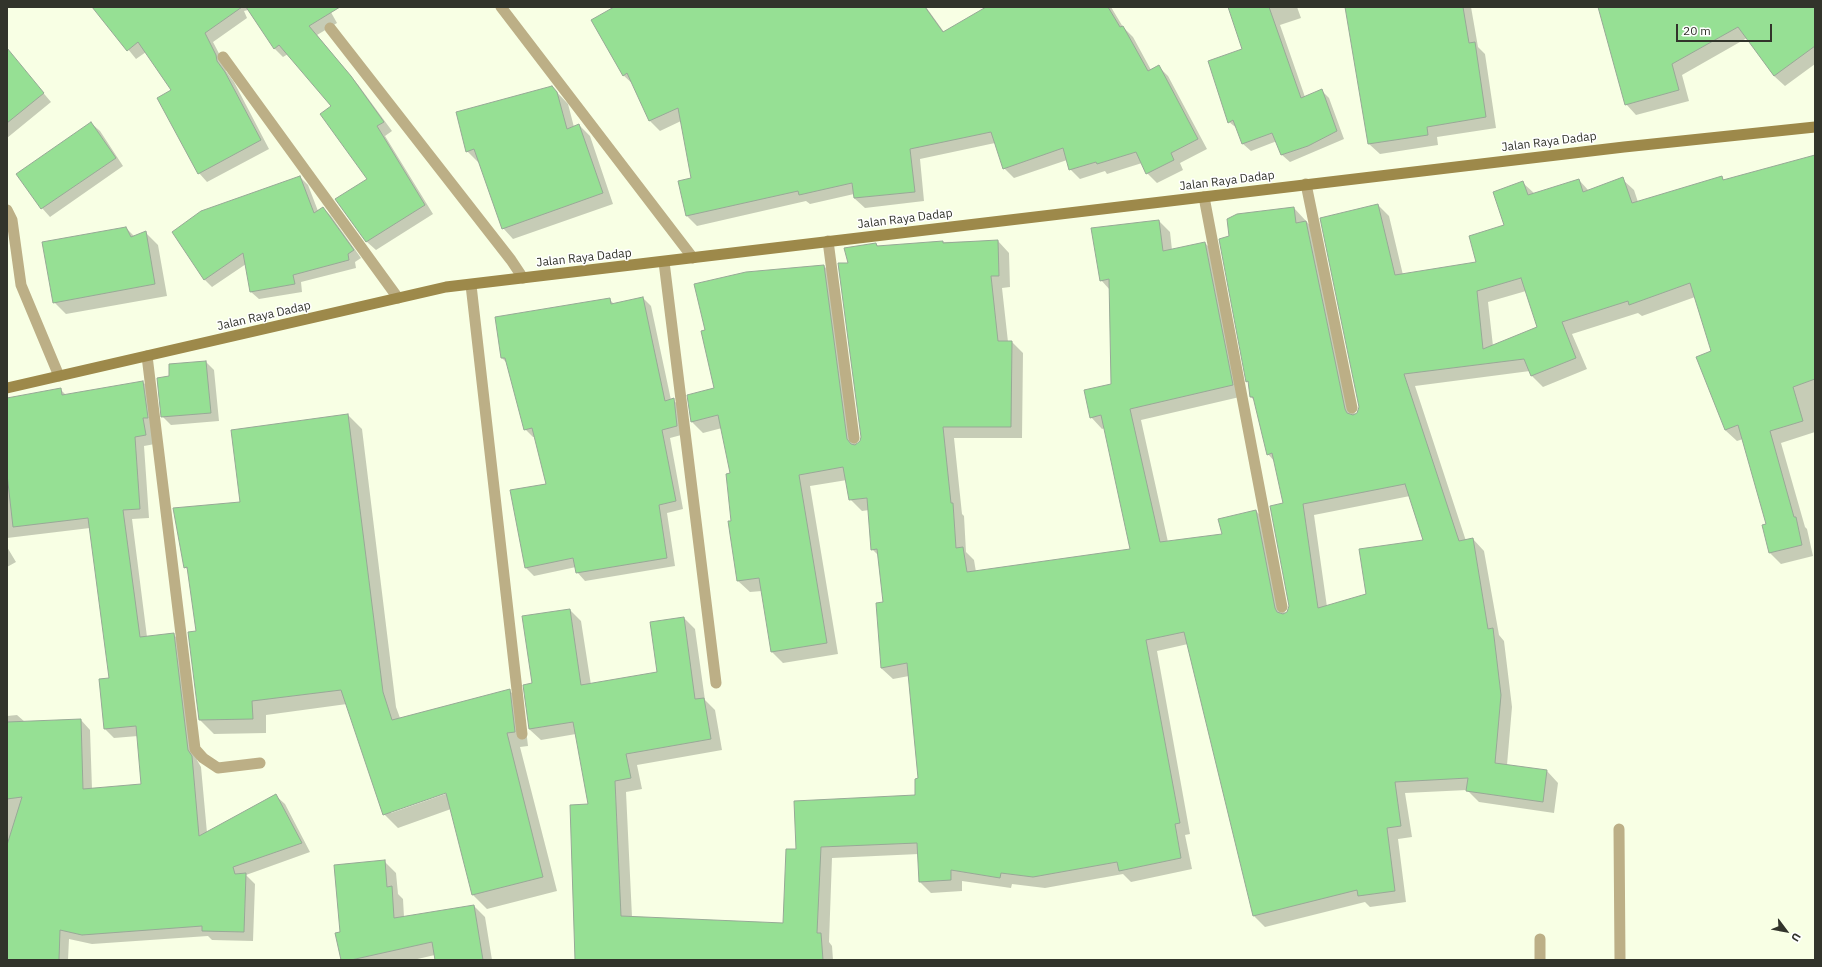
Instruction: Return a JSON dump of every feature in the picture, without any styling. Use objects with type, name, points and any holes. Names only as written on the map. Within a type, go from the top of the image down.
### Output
[{"type":"main road","name":"Jalan Raya Dadap","points":[[7,388],[446,287],[1624,146],[1815,126]]},
{"type":"street","points":[[501,7],[693,258]]},
{"type":"street","points":[[330,28],[506,253],[523,278]]},
{"type":"street","points":[[223,57],[398,298]]},
{"type":"street","points":[[1306,184],[1352,408]]},
{"type":"street","points":[[1204,197],[1282,607]]},
{"type":"street","points":[[7,210],[12,220],[21,285],[60,376]]},
{"type":"street","points":[[828,242],[854,438]]},
{"type":"street","points":[[664,262],[716,683]]},
{"type":"street","points":[[471,285],[522,734]]},
{"type":"street","points":[[147,356],[195,749],[203,758],[218,768],[260,763]]},
{"type":"street","points":[[1619,829],[1620,960]]},
{"type":"street","points":[[1540,938],[1540,960]]},
{"type":"building","points":[[92,7],[242,7],[205,33],[216,55],[217,61],[225,72],[261,140],[198,174],[157,98],[171,90],[138,42],[127,51]]},
{"type":"building","points":[[246,7],[340,7],[309,26],[351,76],[384,122],[377,126],[425,205],[366,242],[335,199],[367,179],[320,114],[331,106],[279,45],[274,49]]},
{"type":"building","points":[[614,7],[925,7],[943,32],[986,7],[1108,7],[1120,27],[1123,26],[1148,71],[1159,65],[1198,139],[1171,153],[1174,160],[1146,174],[1136,152],[1097,164],[1096,162],[1069,170],[1063,148],[1003,169],[991,132],[910,149],[915,192],[854,198],[852,183],[799,195],[798,191],[686,216],[678,181],[691,178],[678,108],[649,121],[627,73],[623,76],[591,20]]},
{"type":"building","points":[[1228,7],[1269,7],[1301,98],[1322,89],[1337,131],[1308,146],[1281,155],[1272,133],[1242,144],[1233,120],[1228,123],[1208,61],[1242,49]]},
{"type":"building","points":[[1345,7],[1463,7],[1469,43],[1475,42],[1486,117],[1427,127],[1428,135],[1368,144]]},
{"type":"building","points":[[1598,7],[1815,7],[1815,46],[1774,76],[1738,27],[1672,64],[1679,90],[1625,105]]},
{"type":"building","points":[[7,48],[44,93],[7,123]]},
{"type":"building","points":[[552,86],[557,92],[567,129],[579,124],[603,193],[502,229],[474,149],[466,152],[456,112]]},
{"type":"building","points":[[91,122],[116,158],[41,209],[16,174]]},
{"type":"building","points":[[1815,155],[1815,379],[1793,387],[1803,421],[1770,431],[1794,517],[1796,517],[1802,545],[1769,553],[1762,525],[1766,524],[1738,425],[1725,430],[1696,357],[1711,351],[1690,283],[1629,305],[1628,301],[1562,322],[1576,358],[1531,376],[1524,359],[1404,374],[1459,541],[1473,538],[1488,629],[1493,628],[1501,695],[1495,763],[1547,770],[1543,802],[1466,791],[1468,778],[1395,782],[1401,826],[1387,828],[1395,891],[1358,896],[1357,890],[1253,916],[1184,632],[1146,640],[1180,823],[1175,824],[1181,858],[1119,871],[1117,862],[1033,877],[1001,873],[1000,878],[951,870],[951,880],[919,882],[917,843],[821,847],[817,933],[821,933],[823,960],[575,960],[570,805],[588,804],[573,722],[529,729],[523,685],[532,683],[522,616],[570,609],[581,685],[657,672],[650,622],[684,617],[695,699],[704,698],[711,739],[626,754],[631,778],[615,781],[621,916],[783,923],[786,849],[796,849],[794,801],[915,795],[915,779],[918,778],[907,663],[881,668],[876,603],[883,602],[877,549],[871,550],[867,498],[849,500],[843,467],[799,475],[827,643],[771,652],[759,578],[737,581],[728,521],[731,521],[726,474],[730,473],[718,415],[691,422],[687,395],[714,388],[701,331],[705,330],[694,284],[746,272],[824,265],[847,439],[851,444],[855,445],[860,441],[861,437],[838,263],[848,263],[844,248],[876,243],[877,246],[943,241],[943,243],[998,240],[999,276],[991,276],[998,341],[1012,341],[1011,427],[943,427],[951,503],[953,503],[956,548],[963,547],[967,572],[1130,549],[1101,415],[1090,418],[1084,390],[1111,384],[1109,279],[1100,281],[1091,228],[1159,220],[1163,251],[1205,242],[1233,385],[1130,409],[1160,542],[1222,534],[1218,519],[1256,510],[1275,608],[1277,612],[1283,614],[1287,612],[1289,606],[1270,506],[1283,503],[1272,453],[1267,455],[1253,397],[1250,397],[1248,381],[1246,382],[1219,239],[1229,236],[1227,219],[1237,214],[1294,207],[1296,223],[1306,221],[1345,409],[1347,413],[1353,415],[1357,413],[1359,407],[1320,218],[1378,204],[1395,275],[1476,262],[1469,236],[1504,225],[1493,192],[1523,181],[1528,195],[1579,179],[1583,192],[1623,177],[1632,203],[1722,176],[1723,180]],"holes":[[[1521,278],[1537,327],[1483,349],[1477,291]],[[1405,484],[1423,540],[1359,549],[1366,594],[1318,608],[1303,504]]]},
{"type":"building","points":[[300,176],[314,213],[323,207],[354,250],[348,254],[349,260],[293,275],[295,284],[250,292],[243,253],[204,280],[172,232],[201,211]]},
{"type":"building","points":[[126,227],[131,237],[146,231],[155,284],[53,303],[42,242]]},
{"type":"building","points":[[643,297],[665,401],[674,398],[677,426],[662,430],[676,501],[659,505],[667,558],[576,573],[573,558],[525,568],[510,490],[546,484],[532,428],[524,430],[505,358],[501,358],[495,317],[610,298],[611,304]]},
{"type":"building","points":[[206,361],[211,413],[161,417],[157,378],[169,376],[169,364]]},
{"type":"building","points":[[143,381],[148,418],[143,418],[146,435],[135,437],[140,509],[123,510],[140,637],[174,633],[188,750],[192,756],[199,836],[276,794],[302,843],[233,867],[235,874],[246,873],[244,932],[202,931],[202,926],[82,935],[60,930],[59,960],[7,960],[7,845],[22,797],[7,799],[7,722],[81,719],[83,789],[141,784],[136,726],[104,729],[99,679],[109,678],[88,518],[13,527],[7,474],[7,398],[61,388],[62,395]]},
{"type":"building","points":[[348,414],[383,692],[392,720],[510,689],[515,732],[507,733],[543,877],[472,895],[446,793],[383,815],[341,690],[252,701],[253,719],[199,720],[188,632],[196,631],[187,567],[184,568],[173,508],[240,502],[231,430]]},
{"type":"building","points":[[385,860],[387,887],[392,886],[394,918],[474,905],[483,960],[435,960],[432,942],[351,960],[341,960],[335,933],[340,932],[334,865]]}]
